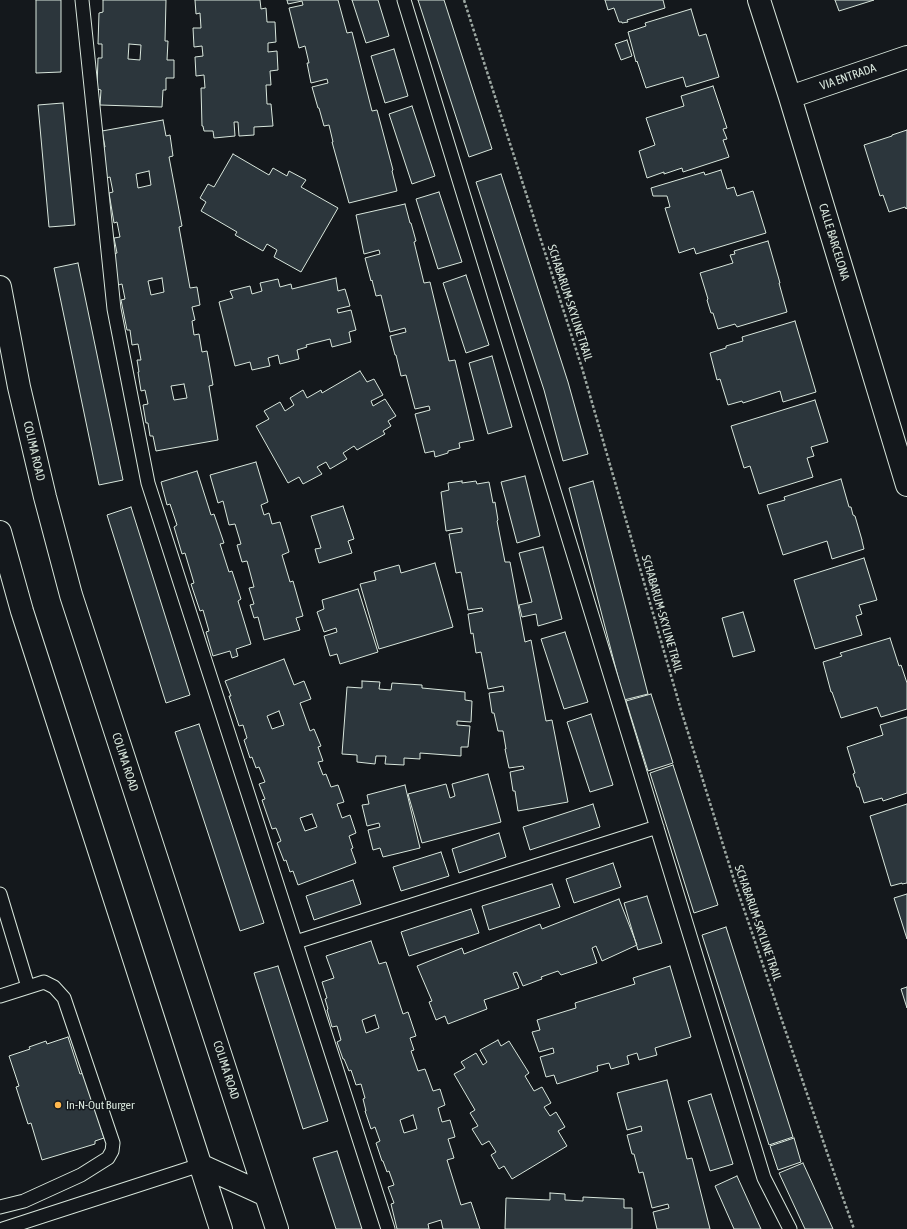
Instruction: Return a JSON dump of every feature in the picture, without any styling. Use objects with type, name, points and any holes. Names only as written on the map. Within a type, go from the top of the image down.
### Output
[{"type":"main road","name":"CALLE BARCELONA","points":[[759,0],[905,473]]},
{"type":"main road","name":"VIA ENTRADA","points":[[790,97],[907,57]]},
{"type":"main road","name":"COLIMA ROAD","points":[[0,287],[19,387],[45,496],[71,595],[277,1229]]},
{"type":"main road","points":[[0,532],[25,619],[221,1229]]},
{"type":"main road","points":[[200,1165],[266,1195]]},
{"type":"lane","points":[[82,0],[114,309],[148,483],[388,1229]]},
{"type":"lane","points":[[404,0],[764,1178],[790,1229]]},
{"type":"lane","points":[[296,942],[657,827]]},
{"type":"lane","points":[[0,894],[4,918],[28,987]]},
{"type":"lane","points":[[0,996],[44,982],[54,986],[64,998],[113,1143],[112,1151],[108,1158],[81,1175],[24,1201],[0,1207]]},
{"type":"lane","points":[[3,1229],[200,1165]]},
{"type":"path","name":"SCHABARUM-SKYLINE TRAIL","points":[[464,0],[582,368],[681,710],[734,880],[854,1229]]},
{"type":"building","points":[[36,0],[61,0],[61,72],[36,73]]},
{"type":"building","points":[[103,0],[166,0],[165,41],[168,41],[167,60],[174,60],[174,78],[166,78],[166,90],[163,90],[162,107],[100,105],[101,90],[97,89],[98,58],[102,58],[102,44],[98,44],[99,13],[103,12]],"holes":[[[129,44],[141,45],[140,60],[128,59]]]},
{"type":"building","points":[[195,0],[260,0],[261,9],[266,8],[267,22],[275,22],[276,42],[268,43],[268,52],[277,51],[278,70],[270,71],[271,85],[266,85],[267,104],[271,104],[273,126],[254,127],[254,135],[239,136],[238,122],[234,122],[235,136],[214,138],[213,131],[204,131],[202,126],[201,88],[205,88],[204,75],[196,76],[195,57],[203,56],[202,46],[194,47],[193,28],[201,28],[200,13],[196,14]]},
{"type":"building","points":[[287,0],[338,0],[347,33],[352,32],[372,111],[377,110],[397,191],[349,203],[332,142],[329,125],[324,126],[312,87],[328,83],[327,79],[311,83],[307,63],[309,63],[305,46],[299,48],[289,8],[303,5],[302,1],[288,4]]},
{"type":"building","points":[[352,0],[378,0],[389,36],[366,43]]},
{"type":"building","points":[[418,0],[444,0],[492,149],[469,157]]},
{"type":"building","points":[[605,0],[663,0],[665,8],[622,23],[619,22],[614,8],[608,10]]},
{"type":"building","points":[[835,0],[874,0],[839,11]]},
{"type":"building","points":[[691,9],[699,36],[706,34],[719,77],[686,87],[683,77],[646,88],[637,61],[636,62],[628,32],[646,26],[645,23]]},
{"type":"building","points":[[627,40],[632,56],[621,60],[615,44]]},
{"type":"building","points":[[394,49],[408,96],[385,103],[371,56]]},
{"type":"building","points":[[713,86],[727,128],[723,129],[727,139],[723,140],[729,157],[683,172],[682,168],[647,178],[639,151],[655,145],[646,118],[684,106],[681,96]]},
{"type":"building","points":[[63,103],[75,225],[49,227],[38,105]]},
{"type":"building","points":[[412,106],[435,176],[412,184],[389,114]]},
{"type":"building","points":[[163,120],[166,136],[170,135],[173,156],[169,157],[182,226],[179,227],[190,288],[197,287],[200,305],[192,307],[195,320],[192,321],[194,335],[199,334],[202,352],[207,351],[213,385],[209,386],[218,440],[156,451],[153,436],[150,436],[143,405],[148,404],[145,390],[141,391],[138,372],[137,360],[141,360],[138,344],[132,345],[130,330],[127,330],[121,300],[125,299],[122,284],[118,285],[113,254],[117,253],[114,238],[120,237],[117,222],[114,223],[109,193],[113,192],[110,177],[106,178],[101,147],[105,147],[102,131]],"holes":[[[149,171],[151,185],[138,188],[136,174]],[[162,278],[164,292],[151,295],[148,281]],[[184,384],[187,398],[174,400],[171,386]]]},
{"type":"building","points":[[907,130],[907,208],[906,209],[905,207],[889,212],[883,195],[880,196],[864,145]]},
{"type":"building","points":[[233,154],[269,175],[273,168],[287,176],[289,171],[306,180],[301,187],[338,208],[301,272],[274,257],[277,250],[267,244],[263,251],[235,235],[237,232],[201,211],[206,202],[200,198],[208,184],[214,187]]},
{"type":"building","points":[[721,170],[727,189],[734,187],[737,196],[753,191],[766,233],[696,254],[694,248],[679,253],[665,208],[670,207],[667,196],[653,196],[651,188],[704,172],[705,175]]},
{"type":"building","points":[[501,174],[568,382],[588,454],[563,461],[544,390],[476,182]]},
{"type":"building","points":[[439,192],[462,262],[438,269],[416,199]]},
{"type":"building","points":[[405,204],[416,241],[414,242],[424,283],[430,282],[449,361],[455,360],[474,440],[459,443],[460,448],[448,451],[448,453],[435,457],[434,451],[425,453],[415,414],[430,410],[429,406],[415,409],[406,375],[401,376],[390,336],[406,332],[405,328],[390,332],[381,295],[376,296],[365,258],[380,254],[379,250],[364,254],[356,215]]},
{"type":"building","points":[[768,241],[787,312],[737,327],[735,324],[718,329],[713,313],[711,313],[700,273],[733,263],[730,255],[735,254],[734,251]]},
{"type":"building","points":[[78,263],[123,480],[99,485],[54,268]]},
{"type":"building","points":[[466,275],[489,345],[466,353],[443,283]]},
{"type":"building","points":[[336,278],[338,291],[345,289],[350,306],[337,309],[338,313],[351,310],[356,330],[349,332],[351,342],[332,347],[330,339],[306,345],[307,347],[297,350],[299,359],[280,364],[278,355],[268,358],[270,366],[252,370],[250,362],[235,366],[219,302],[233,298],[230,291],[250,286],[252,294],[262,291],[260,283],[278,279],[280,287],[291,284],[292,289]]},
{"type":"building","points":[[795,321],[816,392],[783,402],[780,391],[743,403],[742,401],[728,405],[720,379],[717,380],[710,353],[743,341],[742,337]]},
{"type":"building","points":[[492,356],[512,427],[488,434],[469,363]]},
{"type":"building","points":[[360,371],[367,382],[374,379],[383,395],[371,401],[373,406],[385,399],[396,416],[388,421],[391,426],[383,431],[385,434],[357,450],[354,446],[343,453],[347,459],[330,469],[326,462],[317,467],[322,474],[303,484],[299,477],[288,483],[256,426],[269,419],[264,411],[280,402],[285,411],[294,405],[290,398],[303,390],[307,398],[321,390],[322,393]]},
{"type":"building","points":[[815,400],[828,442],[811,447],[814,456],[807,458],[813,477],[759,494],[750,466],[744,468],[731,426]]},
{"type":"building","points":[[256,462],[268,502],[261,505],[264,515],[269,513],[272,524],[280,522],[289,552],[282,555],[290,582],[293,581],[303,616],[296,618],[300,630],[264,640],[258,617],[254,618],[250,605],[254,604],[249,588],[254,587],[247,561],[242,562],[237,545],[241,544],[235,524],[229,525],[223,501],[218,503],[210,475]]},
{"type":"building","points":[[197,471],[211,515],[214,514],[224,543],[220,544],[229,572],[232,571],[241,599],[238,601],[251,644],[236,649],[238,656],[232,658],[230,651],[213,656],[206,632],[209,631],[203,610],[200,611],[191,584],[194,583],[185,553],[182,554],[174,527],[177,525],[170,504],[167,505],[161,482]]},
{"type":"building","points":[[525,476],[540,536],[517,543],[501,482]]},
{"type":"building","points":[[841,479],[849,507],[851,507],[853,515],[855,516],[864,549],[832,559],[827,541],[783,555],[767,505],[785,500],[784,497]]},
{"type":"building","points":[[462,481],[462,483],[476,481],[477,484],[489,482],[493,503],[495,502],[505,562],[510,562],[525,642],[531,640],[546,721],[552,720],[568,802],[518,811],[510,772],[524,769],[523,766],[509,768],[503,731],[498,731],[494,713],[492,713],[489,693],[504,691],[503,686],[488,689],[481,652],[476,653],[473,633],[471,634],[468,614],[483,611],[482,608],[468,610],[461,572],[456,573],[449,534],[462,532],[462,528],[446,531],[441,492],[449,490],[448,483]]},
{"type":"building","points":[[593,481],[648,694],[624,700],[569,488]]},
{"type":"building","points":[[343,506],[354,539],[348,541],[352,553],[319,563],[315,549],[321,548],[311,516]]},
{"type":"building","points":[[131,507],[190,695],[166,703],[107,515]]},
{"type":"building","points":[[543,547],[562,619],[538,626],[536,614],[522,617],[519,605],[532,602],[519,553]]},
{"type":"building","points":[[864,558],[877,600],[859,605],[862,614],[856,616],[862,635],[815,649],[794,580]]},
{"type":"building","points":[[435,563],[453,627],[379,649],[360,584],[376,580],[374,572],[399,565],[401,573]]},
{"type":"building","points":[[358,589],[378,652],[340,664],[337,654],[330,656],[324,636],[337,632],[336,628],[324,632],[317,612],[324,609],[322,600]]},
{"type":"building","points":[[743,612],[755,651],[733,657],[722,618]]},
{"type":"building","points":[[565,632],[588,702],[564,709],[541,639]]},
{"type":"building","points":[[890,638],[899,666],[901,665],[907,683],[907,709],[881,717],[877,707],[841,718],[831,692],[823,662],[842,656],[840,653]]},
{"type":"building","points":[[284,659],[294,685],[304,681],[311,699],[300,703],[310,731],[314,729],[321,746],[318,747],[323,761],[318,762],[323,775],[326,774],[331,787],[338,785],[344,802],[337,804],[342,818],[350,815],[356,833],[349,836],[353,848],[351,849],[356,863],[298,885],[293,871],[290,872],[286,860],[284,861],[277,843],[281,841],[276,828],[272,829],[262,800],[265,799],[259,784],[265,782],[259,767],[256,768],[252,757],[250,758],[244,740],[247,738],[243,725],[239,726],[229,696],[231,696],[225,681]],"holes":[[[279,711],[284,725],[272,729],[267,716]],[[312,814],[317,827],[305,831],[300,818]]]},
{"type":"building","points":[[362,681],[380,682],[379,689],[391,690],[392,683],[422,685],[422,688],[465,692],[465,700],[472,701],[471,722],[457,721],[457,725],[470,726],[468,747],[461,747],[461,756],[420,753],[420,759],[404,758],[404,765],[385,764],[386,756],[376,756],[375,764],[357,762],[357,755],[342,754],[347,687],[362,688]]},
{"type":"building","points":[[651,694],[673,763],[648,771],[626,701]]},
{"type":"building","points":[[591,714],[613,785],[590,792],[567,722]]},
{"type":"building","points":[[907,717],[907,793],[883,801],[882,798],[864,803],[853,774],[855,773],[847,747],[883,735],[880,725]]},
{"type":"building","points":[[199,724],[264,923],[240,931],[175,732]]},
{"type":"building","points":[[673,765],[718,905],[694,913],[650,773]]},
{"type":"building","points":[[488,774],[501,822],[422,843],[408,794],[446,784],[450,798],[455,796],[452,784]]},
{"type":"building","points":[[405,785],[420,848],[383,857],[380,848],[373,850],[368,830],[380,827],[379,823],[367,826],[362,805],[369,804],[367,795]]},
{"type":"building","points":[[593,804],[600,827],[530,850],[523,827]]},
{"type":"building","points":[[907,804],[907,883],[891,886],[870,816]]},
{"type":"building","points":[[499,833],[506,857],[459,873],[452,849]]},
{"type":"building","points":[[441,852],[449,876],[401,891],[393,867]]},
{"type":"building","points":[[613,863],[621,887],[574,903],[566,879]]},
{"type":"building","points":[[353,880],[361,904],[314,920],[306,896]]},
{"type":"building","points":[[552,884],[560,907],[489,930],[482,906]]},
{"type":"building","points":[[907,894],[907,939],[894,898]]},
{"type":"building","points":[[647,896],[662,943],[638,950],[624,903]]},
{"type":"building","points":[[619,899],[637,945],[602,961],[596,946],[592,948],[597,963],[561,975],[558,971],[523,986],[517,972],[513,973],[519,988],[484,1000],[487,1009],[448,1024],[445,1016],[436,1020],[429,1002],[432,1001],[417,966],[462,948],[464,954],[540,924],[542,929]]},
{"type":"building","points":[[471,909],[479,933],[409,956],[401,932]]},
{"type":"building","points":[[726,927],[793,1137],[769,1145],[702,935]]},
{"type":"building","points":[[371,941],[379,964],[386,962],[403,1014],[408,1012],[416,1036],[410,1038],[414,1050],[411,1051],[418,1071],[425,1069],[433,1091],[440,1089],[445,1105],[438,1108],[442,1122],[450,1120],[455,1137],[448,1139],[454,1158],[447,1160],[461,1205],[471,1202],[480,1229],[443,1229],[441,1220],[428,1224],[429,1229],[397,1229],[391,1204],[394,1203],[388,1187],[394,1185],[389,1171],[387,1172],[382,1161],[376,1143],[380,1141],[375,1127],[371,1129],[365,1111],[363,1099],[365,1098],[361,1084],[356,1085],[351,1070],[349,1071],[343,1059],[337,1042],[341,1040],[337,1026],[332,1027],[327,1010],[325,999],[327,998],[322,982],[334,978],[326,956]],"holes":[[[375,1015],[379,1028],[366,1033],[362,1020]],[[413,1115],[417,1129],[404,1133],[400,1120]]]},
{"type":"building","points":[[278,966],[328,1121],[303,1129],[254,973]]},
{"type":"building","points":[[670,966],[691,1037],[655,1048],[657,1055],[639,1060],[637,1053],[627,1056],[629,1064],[611,1069],[609,1063],[597,1066],[598,1071],[557,1084],[554,1075],[546,1077],[540,1057],[554,1053],[553,1048],[539,1052],[532,1032],[540,1030],[537,1020],[576,1008],[575,1003],[635,984],[633,978]]},
{"type":"building","points":[[907,987],[907,1008],[901,989]]},
{"type":"building","name":"In-N-Out Burger","points":[[68,1037],[80,1074],[84,1073],[104,1138],[95,1141],[95,1144],[42,1160],[31,1123],[28,1124],[16,1087],[19,1086],[9,1056],[30,1049],[29,1047],[46,1041],[47,1044]]},
{"type":"building","points":[[498,1040],[501,1046],[509,1041],[529,1073],[525,1076],[534,1091],[542,1087],[551,1103],[544,1107],[550,1116],[556,1112],[565,1127],[558,1131],[567,1146],[512,1179],[504,1166],[499,1169],[491,1155],[496,1152],[489,1141],[482,1145],[472,1129],[478,1126],[470,1113],[475,1110],[454,1074],[465,1068],[461,1062],[476,1053],[483,1065],[487,1062],[480,1050]]},
{"type":"building","points":[[667,1080],[687,1159],[692,1158],[710,1229],[657,1229],[653,1212],[669,1208],[668,1204],[652,1208],[643,1172],[639,1173],[634,1154],[632,1154],[627,1135],[642,1131],[641,1126],[627,1130],[617,1093]]},
{"type":"building","points":[[711,1094],[733,1164],[710,1171],[688,1101]]},
{"type":"building","points":[[794,1138],[801,1162],[778,1170],[770,1146]]},
{"type":"building","points":[[337,1151],[362,1229],[336,1229],[313,1158]]},
{"type":"building","points":[[803,1163],[833,1229],[805,1229],[779,1173]]},
{"type":"building","points":[[737,1176],[761,1229],[734,1229],[715,1186]]},
{"type":"building","points":[[550,1193],[565,1194],[565,1200],[583,1201],[583,1197],[624,1199],[624,1208],[632,1208],[632,1229],[505,1229],[506,1198],[550,1200]]},
{"type":"place","name":"In-N-Out Burger","points":[[58,1105]]}]
